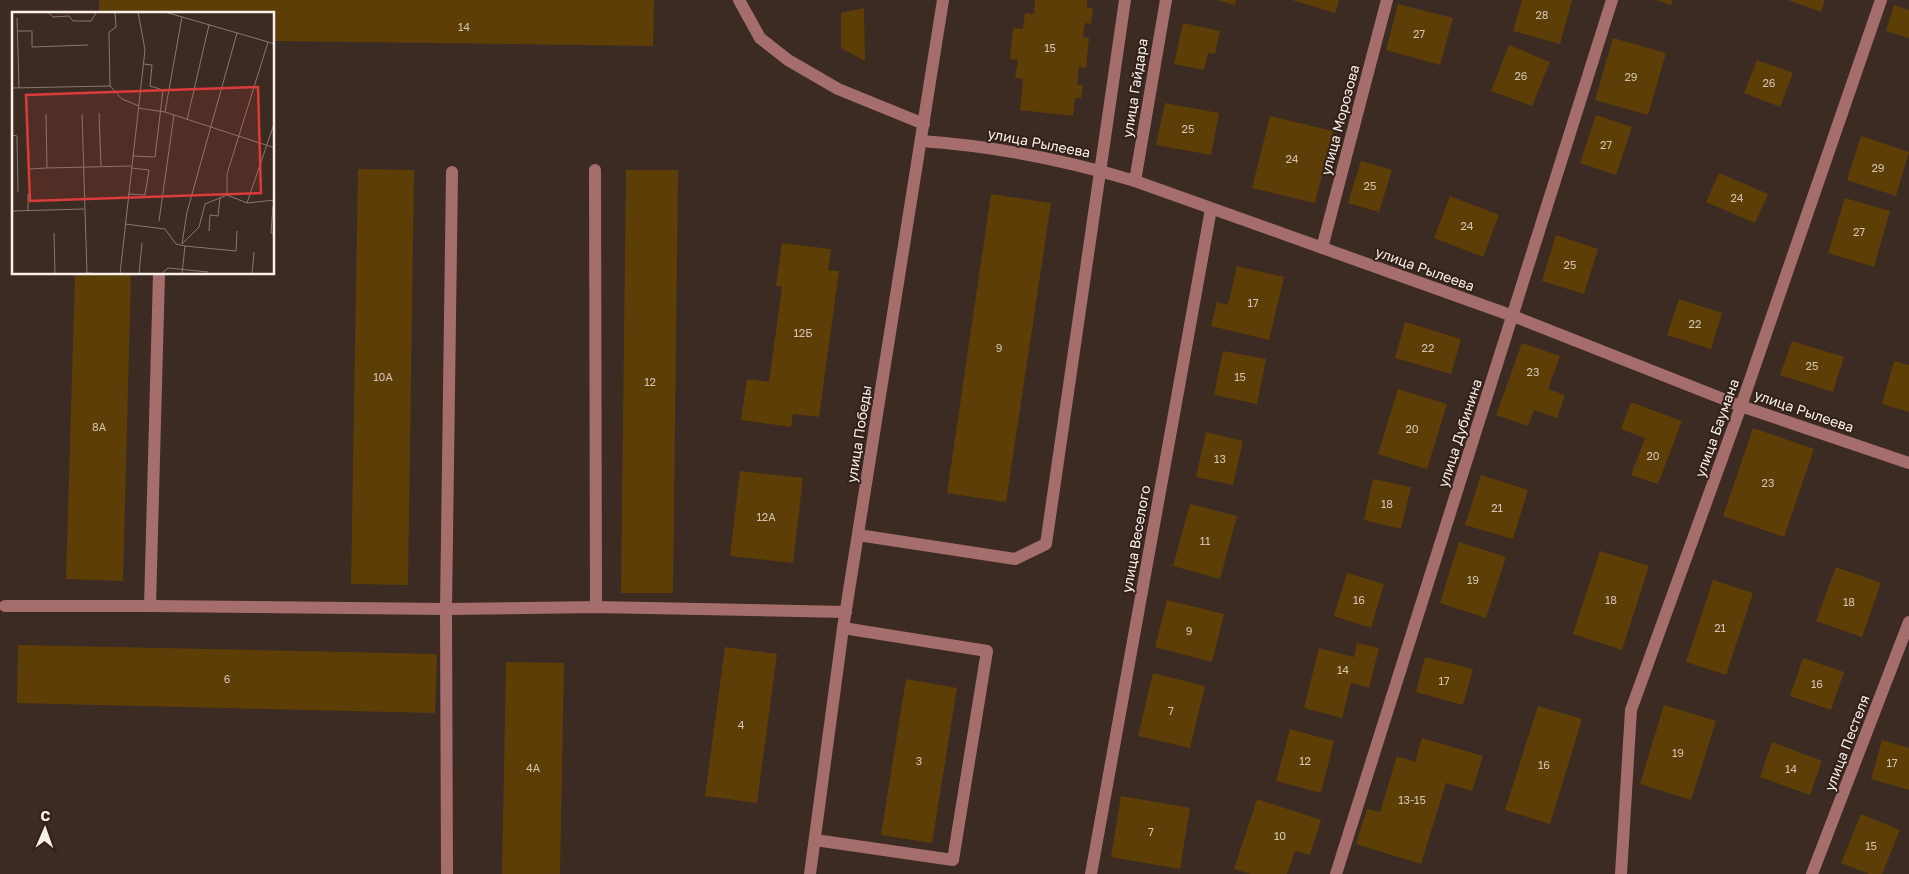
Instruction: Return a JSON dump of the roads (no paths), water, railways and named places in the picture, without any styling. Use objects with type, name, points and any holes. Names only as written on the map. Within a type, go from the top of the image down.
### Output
[{"type":"street","points":[[738,0],[760,38],[788,60],[838,89],[924,124]]},
{"type":"street","name":"улица Победы","points":[[810,874],[843,628],[943,0]]},
{"type":"street","points":[[858,535],[1015,559],[1046,544],[1125,0]]},
{"type":"street","name":"улица Гайдара","points":[[1135,181],[1166,0]]},
{"type":"street","name":"улица Морозова","points":[[1322,248],[1387,0]]},
{"type":"street","name":"улица Дубинина","points":[[1336,874],[1612,0]]},
{"type":"street","name":"улица Баумана","points":[[1621,874],[1631,710],[1741,406],[1881,0]]},
{"type":"street","name":"улица Рылеева","points":[[921,141],[1032,154],[1100,170],[1135,181],[1513,316],[1741,406],[1909,463]]},
{"type":"street","points":[[595,170],[596,607]]},
{"type":"street","points":[[447,874],[446,610],[452,172]]},
{"type":"street","name":"улица Веселого","points":[[1091,874],[1211,209]]},
{"type":"street","points":[[150,606],[159,275]]},
{"type":"street","points":[[5,606],[446,610],[596,607],[846,612]]},
{"type":"street","name":"улица Пестеля","points":[[1812,874],[1909,622]]},
{"type":"street","points":[[815,840],[953,860],[987,651],[843,628]]}]
